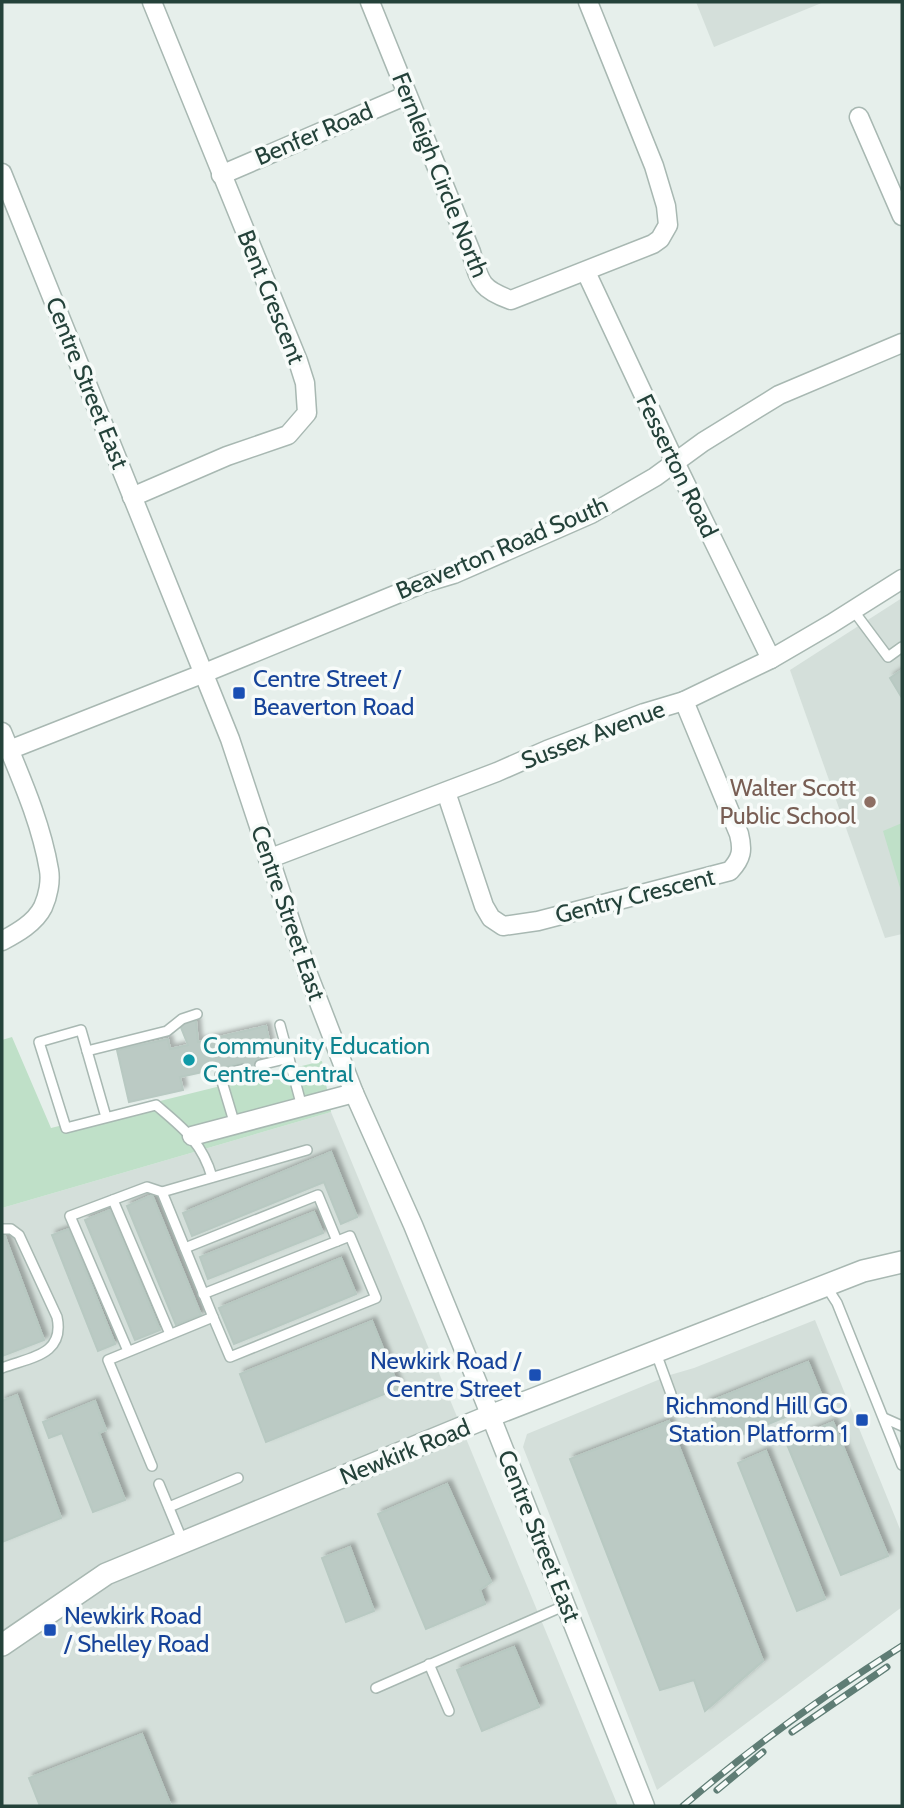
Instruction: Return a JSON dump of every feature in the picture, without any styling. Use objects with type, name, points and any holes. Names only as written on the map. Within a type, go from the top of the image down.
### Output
[{"type":"street","name":"Bent Crescent","points":[[132,497],[227,456],[288,435],[307,413],[305,383],[298,361],[152,2]]},
{"type":"street","name":"Fernleigh Circle North","points":[[370,2],[471,252],[480,282],[495,294],[511,300],[586,272]]},
{"type":"street","points":[[586,272],[653,244],[660,239],[668,225],[666,206],[654,166],[588,2]]},
{"type":"street","name":"Benfer Road","points":[[221,175],[407,95]]},
{"type":"street","points":[[859,117],[902,216]]},
{"type":"street","name":"Centre Street East","points":[[2,173],[9,210],[132,497],[230,739],[308,974],[354,1093],[413,1225],[645,1806]]},
{"type":"street","name":"Fesserton Road","points":[[586,272],[771,659]]},
{"type":"street","name":"Beaverton Road South","points":[[9,750],[512,549],[591,514],[655,477],[779,395],[902,343]]},
{"type":"street","name":"Sussex Avenue","points":[[268,859],[446,792],[619,722],[684,701],[771,659],[902,579]]},
{"type":"street","name":"Gentry Crescent","points":[[446,792],[484,906],[491,918],[503,926],[538,921],[730,871],[739,862],[743,850],[739,834],[684,701]]},
{"type":"street","points":[[2,732],[31,806],[50,872],[48,890],[36,916],[26,926],[2,941]]},
{"type":"street","points":[[192,1136],[354,1093]]},
{"type":"street","name":"Newkirk Road","points":[[2,1645],[106,1574],[490,1416],[863,1271],[902,1262]]},
{"type":"lane","points":[[853,610],[888,657],[902,647]]},
{"type":"lane","points":[[88,1051],[167,1031],[182,1018],[198,1014]]},
{"type":"lane","points":[[280,1025],[302,1107]]},
{"type":"lane","points":[[106,1117],[81,1030],[39,1042],[66,1128],[156,1105],[192,1136],[207,1159],[212,1177]]},
{"type":"lane","points":[[260,1065],[289,1058]]},
{"type":"lane","points":[[235,1125],[220,1075],[244,1069]]},
{"type":"lane","points":[[128,1351],[70,1216],[147,1187],[162,1192],[307,1150]]},
{"type":"lane","points":[[162,1192],[203,1294],[230,1357],[376,1298],[350,1236],[203,1294]]},
{"type":"lane","points":[[185,1248],[318,1195],[337,1241]]},
{"type":"lane","points":[[113,1200],[170,1334]]},
{"type":"lane","points":[[2,1229],[12,1230],[19,1235],[57,1317],[60,1331],[56,1343],[46,1351],[2,1368]]},
{"type":"lane","points":[[826,1286],[837,1303],[902,1465]]},
{"type":"lane","points":[[152,1466],[108,1360],[213,1317]]},
{"type":"lane","points":[[655,1352],[671,1394]]},
{"type":"lane","points":[[884,1418],[902,1426]]},
{"type":"lane","points":[[169,1507],[238,1478]]},
{"type":"lane","points":[[159,1484],[183,1542]]},
{"type":"lane","points":[[376,1688],[566,1605]]},
{"type":"lane","points":[[429,1664],[449,1711]]},
{"type":"shaded area","points":[[696,2],[824,2],[714,47]]},
{"type":"shaded area","name":"Walter Scott Public School","points":[[902,598],[902,934],[885,938],[790,670]]},
{"type":"shaded area","points":[[331,1112],[618,1806],[2,1806],[2,1208]]},
{"type":"shaded area","points":[[815,1320],[902,1534],[902,1607],[657,1790],[523,1447],[527,1434],[670,1375]]},
{"type":"green space","points":[[902,823],[902,891],[901,891],[883,831]]},
{"type":"green space","points":[[12,1037],[51,1128],[322,1061],[331,1112],[2,1208],[2,1040]]},
{"type":"building","points":[[902,670],[902,698],[890,678]]},
{"type":"building","name":"Community Education Centre-Central","points":[[185,1020],[196,1021],[198,1042],[266,1026],[272,1054],[258,1057],[262,1074],[246,1077],[243,1063],[180,1077],[183,1090],[129,1102],[117,1050],[168,1039],[170,1049],[188,1045],[180,1025]]},
{"type":"building","points":[[331,1152],[357,1217],[341,1224],[324,1182],[192,1236],[183,1213]]},
{"type":"building","points":[[152,1195],[201,1315],[176,1325],[127,1206]]},
{"type":"building","points":[[110,1210],[160,1330],[135,1340],[85,1220]]},
{"type":"building","points":[[314,1212],[323,1233],[208,1279],[200,1257]]},
{"type":"building","points":[[69,1229],[115,1344],[98,1351],[52,1235]]},
{"type":"building","points":[[2,1234],[44,1340],[2,1356]]},
{"type":"building","points":[[341,1258],[356,1294],[234,1344],[219,1308]]},
{"type":"building","points":[[372,1321],[399,1388],[266,1442],[240,1374]]},
{"type":"building","points":[[808,1362],[824,1401],[722,1443],[706,1403]]},
{"type":"building","points":[[17,1395],[61,1518],[2,1542],[2,1401]]},
{"type":"building","points":[[95,1401],[106,1430],[99,1433],[125,1500],[93,1512],[62,1433],[49,1438],[43,1422]]},
{"type":"building","points":[[669,1421],[763,1661],[705,1711],[694,1680],[660,1690],[570,1459]]},
{"type":"building","points":[[833,1422],[888,1556],[841,1575],[786,1442]]},
{"type":"building","points":[[766,1451],[825,1599],[797,1611],[738,1463]]},
{"type":"building","points":[[447,1484],[491,1582],[480,1590],[485,1604],[426,1629],[378,1514]]},
{"type":"building","points":[[350,1547],[374,1611],[346,1622],[322,1558]]},
{"type":"building","points":[[514,1647],[539,1707],[482,1731],[457,1670]]},
{"type":"building","points":[[142,1734],[171,1806],[40,1806],[29,1778]]},
{"type":"railway","points":[[683,1806],[790,1722],[902,1646]]},
{"type":"railway","points":[[792,1732],[887,1667]]},
{"type":"railway","points":[[717,1790],[763,1752]]},
{"type":"place","name":"Centre Street / Beaverton Road","points":[[239,693]]},
{"type":"place","name":"Walter Scott Public School","points":[[870,802]]},
{"type":"place","name":"Community Education Centre-Central","points":[[189,1060]]},
{"type":"place","name":"Newkirk Road / Centre Street","points":[[535,1375]]},
{"type":"place","name":"Richmond Hill GO Station Platform 1","points":[[862,1420]]},
{"type":"place","name":"Newkirk Road / Shelley Road","points":[[50,1630]]}]
